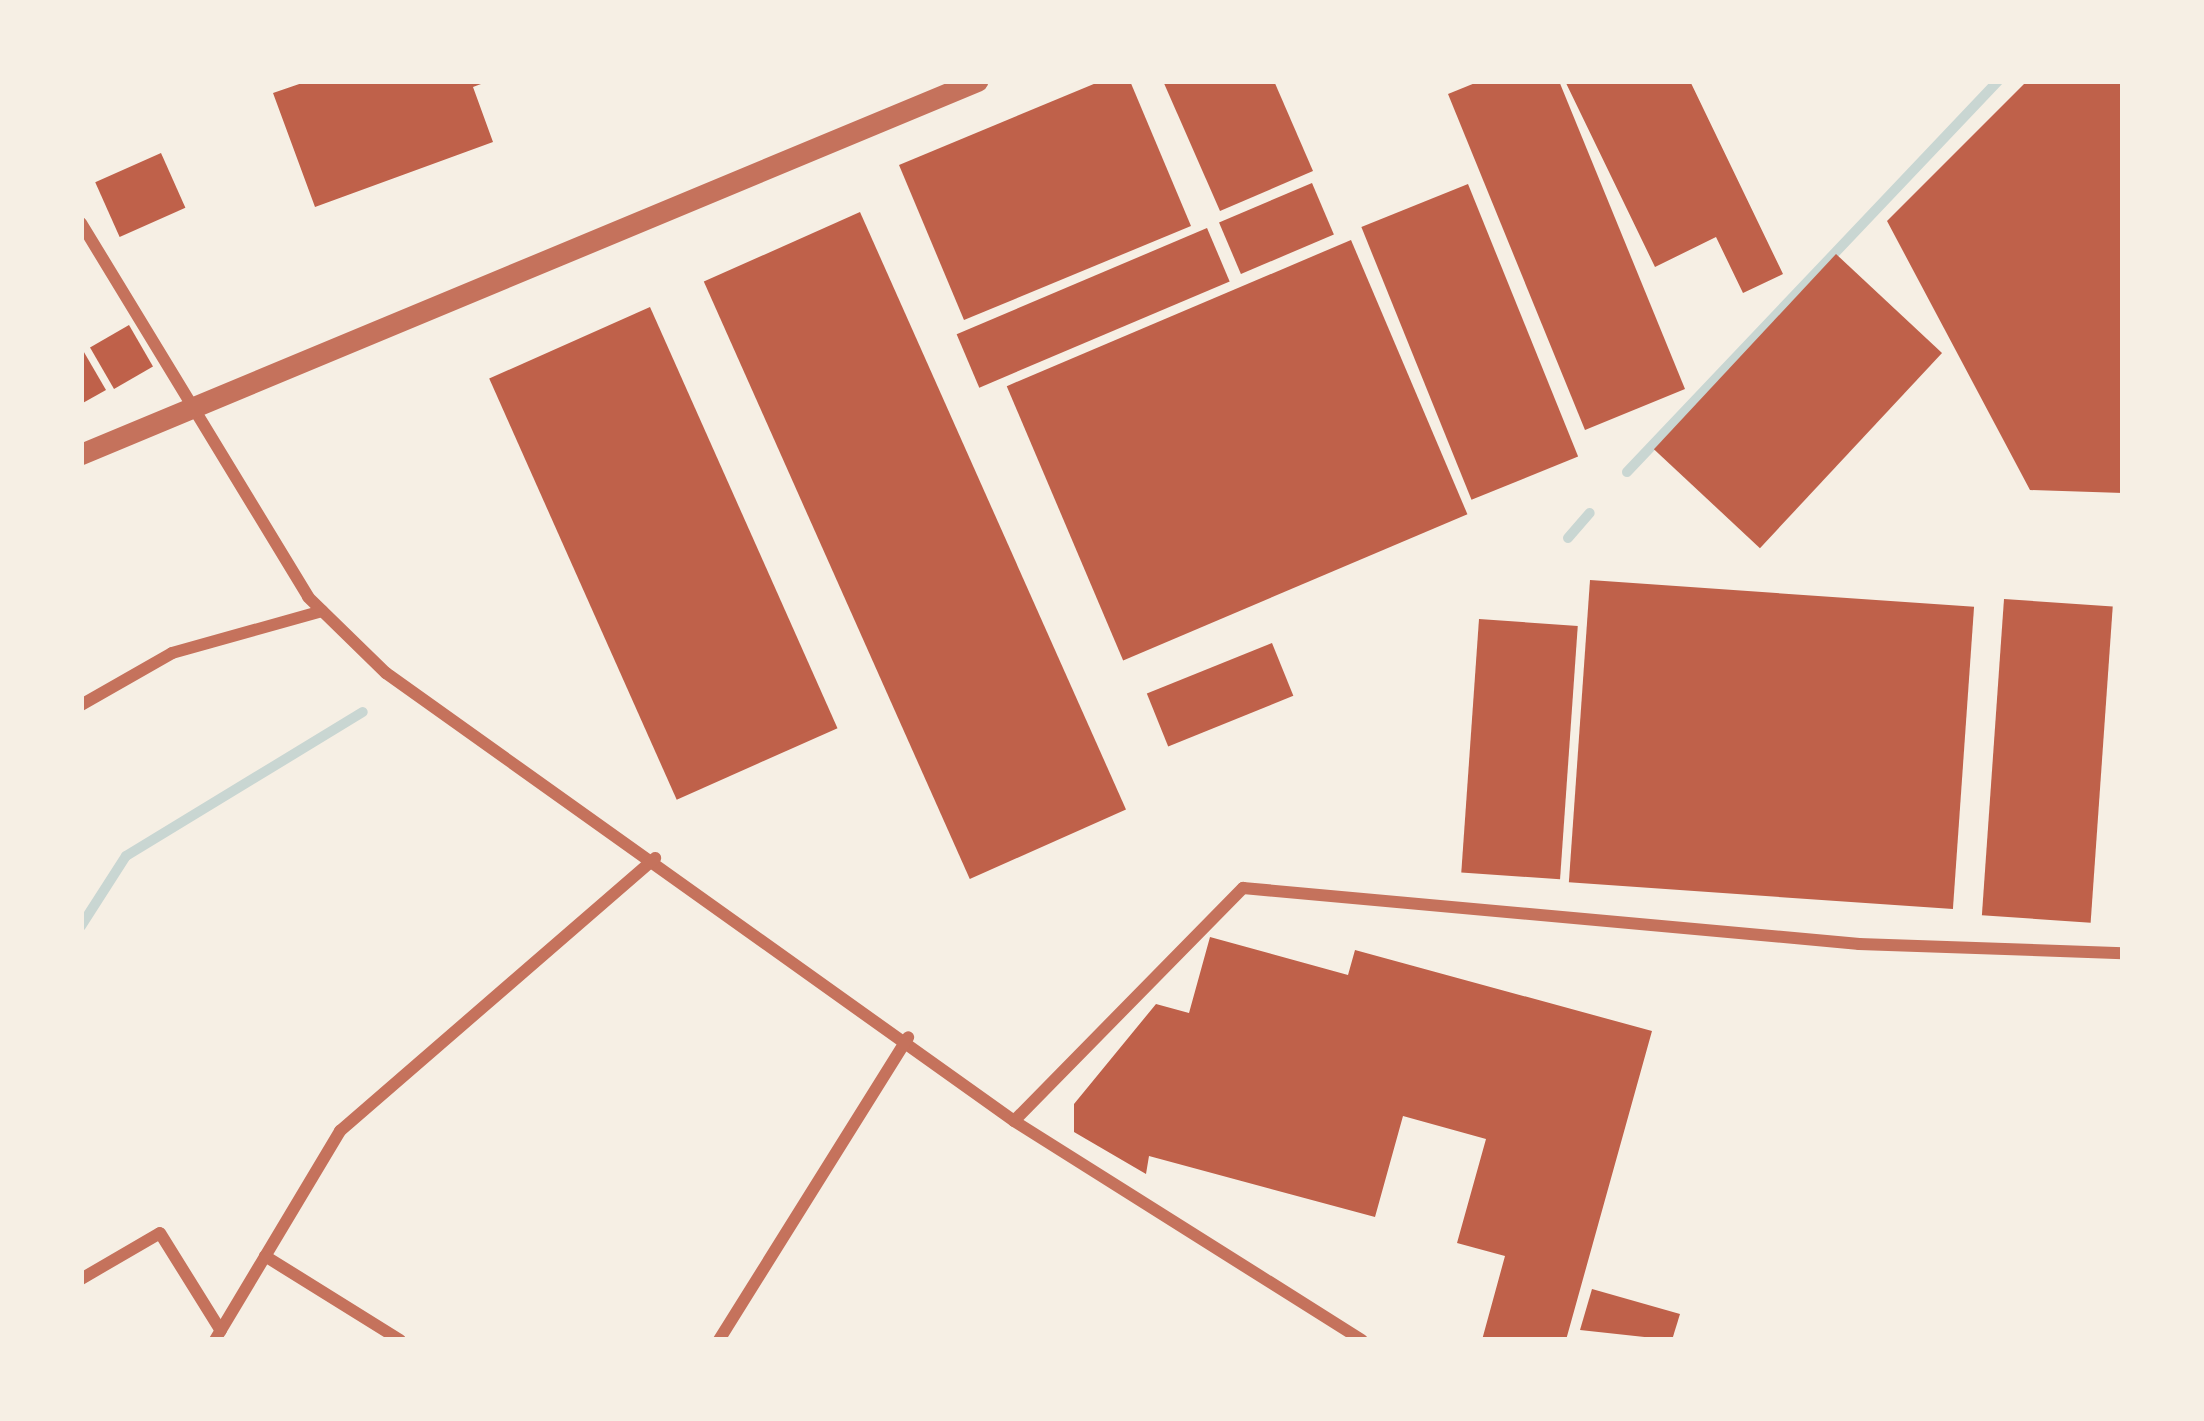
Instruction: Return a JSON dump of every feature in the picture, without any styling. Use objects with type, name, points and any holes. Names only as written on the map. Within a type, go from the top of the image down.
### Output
[{"type":"street","points":[[81,454],[194,403],[977,81]]},
{"type":"street","points":[[81,223],[322,610],[386,673],[908,1037],[1014,1121],[1362,1340]]},
{"type":"street","points":[[81,705],[172,653],[322,610]]},
{"type":"street","points":[[218,1336],[340,1131],[655,858]]},
{"type":"street","points":[[1014,1121],[1243,889],[1836,943],[2123,953]]},
{"type":"street","points":[[718,1340],[908,1037]]},
{"type":"street","points":[[81,1279],[160,1233],[218,1336]]},
{"type":"street","points":[[265,1256],[400,1340]]},
{"type":"building","points":[[308,81],[489,81],[473,87],[493,142],[315,207],[273,93]]},
{"type":"building","points":[[1101,81],[1130,81],[1191,226],[964,320],[899,165]]},
{"type":"building","points":[[1163,81],[1274,81],[1313,171],[1220,211]]},
{"type":"building","points":[[1480,81],[1559,81],[1685,389],[1585,430],[1448,94]]},
{"type":"building","points":[[1565,81],[1690,81],[1783,274],[1743,293],[1716,237],[1655,267]]},
{"type":"building","points":[[2027,81],[2123,81],[2123,493],[2030,490],[1887,221]]},
{"type":"building","points":[[161,153],[185,208],[120,237],[95,182]]},
{"type":"building","points":[[1312,183],[1334,235],[1241,274],[1219,222]]},
{"type":"building","points":[[1468,184],[1578,457],[1472,500],[1361,227]]},
{"type":"building","points":[[860,212],[1126,809],[970,879],[704,282]]},
{"type":"building","points":[[1207,228],[1230,281],[979,388],[957,334]]},
{"type":"building","points":[[1351,240],[1467,514],[1123,660],[1007,386]]},
{"type":"building","points":[[1836,254],[1942,353],[1760,548],[1654,449]]},
{"type":"building","points":[[650,307],[838,728],[677,800],[489,379]]},
{"type":"building","points":[[129,325],[153,367],[114,389],[90,348]]},
{"type":"building","points":[[81,347],[106,390],[81,404]]},
{"type":"building","points":[[1590,580],[1974,607],[1953,909],[1569,882]]},
{"type":"building","points":[[2004,599],[2113,607],[2091,923],[1982,915]]},
{"type":"building","points":[[1479,619],[1578,626],[1560,879],[1461,872]]},
{"type":"building","points":[[1272,643],[1293,696],[1168,746],[1147,694]]},
{"type":"building","points":[[1210,937],[1348,975],[1355,950],[1652,1031],[1566,1340],[1482,1340],[1505,1256],[1457,1243],[1486,1139],[1403,1116],[1375,1217],[1149,1156],[1146,1174],[1074,1132],[1074,1104],[1156,1004],[1189,1013]]},
{"type":"building","points":[[1592,1289],[1680,1314],[1672,1340],[1580,1330]]},
{"type":"waterway","points":[[1627,472],[1998,81]]},
{"type":"waterway","points":[[1568,538],[1590,513]]},
{"type":"waterway","points":[[81,926],[126,856],[363,712]]}]
